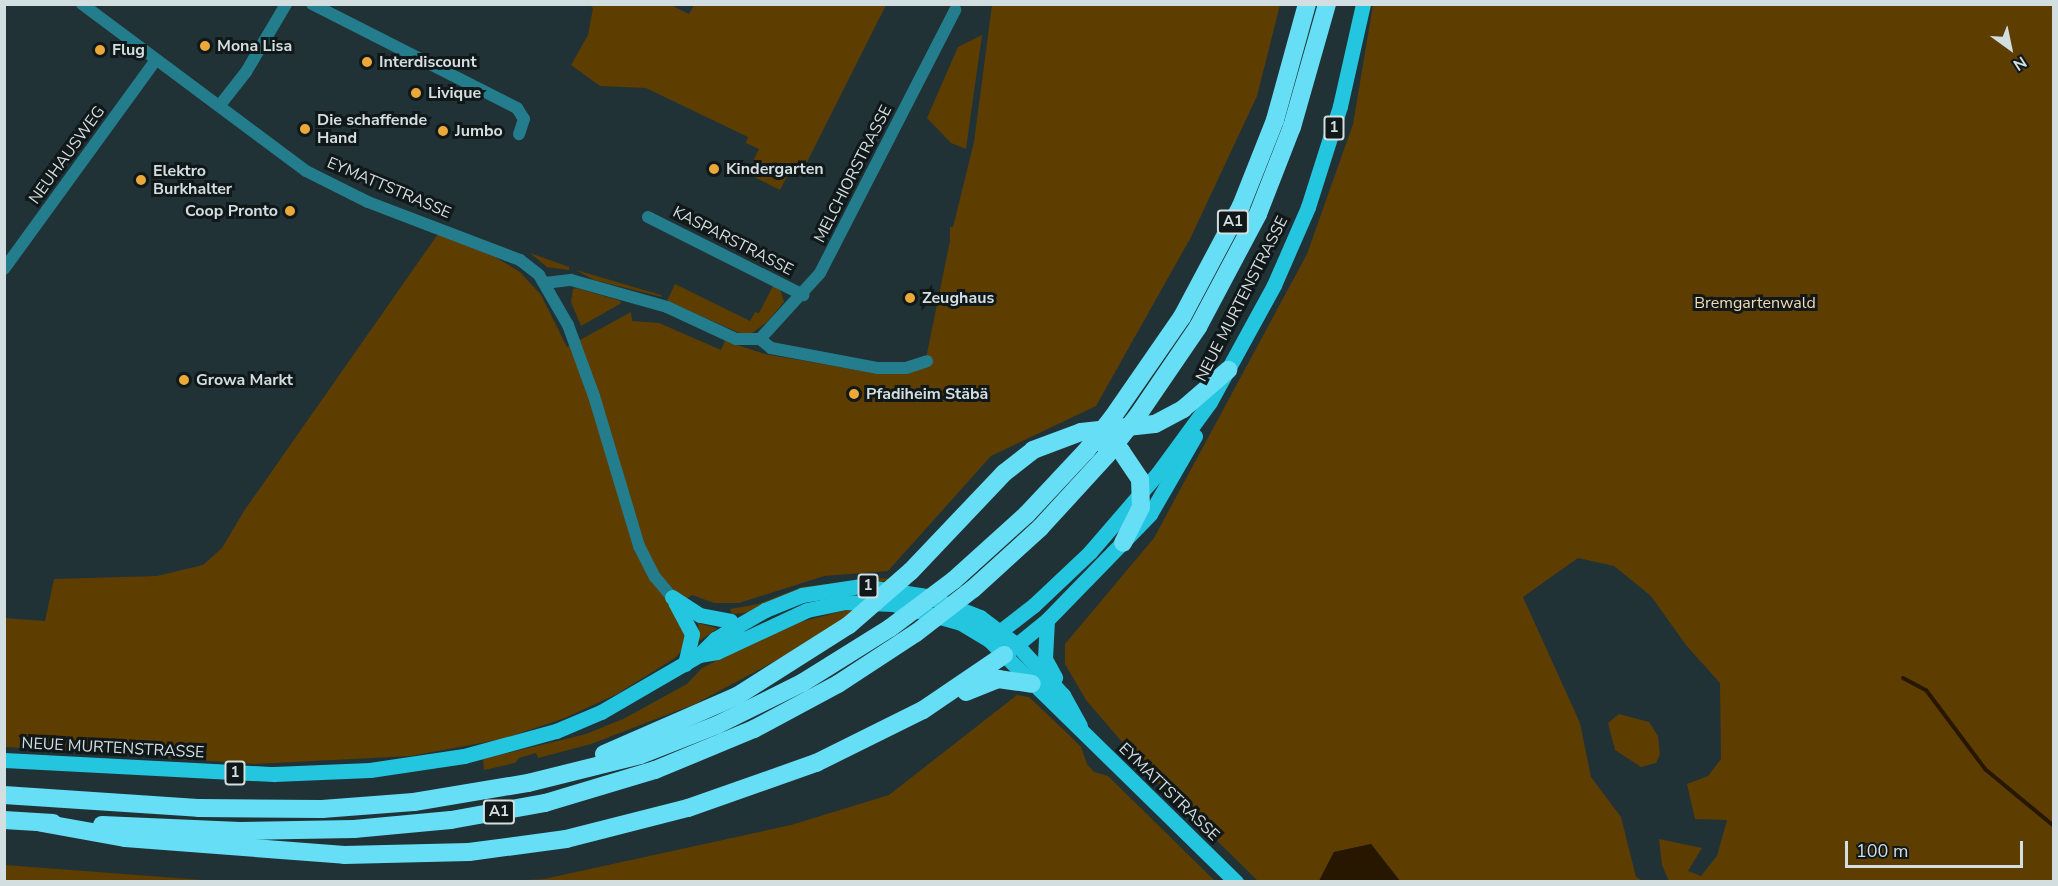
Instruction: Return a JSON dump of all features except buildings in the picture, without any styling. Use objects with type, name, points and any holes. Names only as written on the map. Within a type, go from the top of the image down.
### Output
[{"type":"highway","name":"A1","points":[[4,795],[281,809],[383,805],[467,793],[597,768],[680,740],[793,688],[890,628],[954,580],[1027,514],[1086,451],[1112,418],[1182,317],[1236,216],[1275,120],[1307,4]]},
{"type":"highway","name":"A1","points":[[4,820],[240,831],[334,830],[429,823],[525,807],[609,785],[725,742],[829,690],[916,633],[973,589],[1040,528],[1106,456],[1138,415],[1198,327],[1258,214],[1302,97],[1327,4]]},
{"type":"highway","points":[[467,793],[591,758],[674,727],[765,681],[849,625],[911,571],[1012,466],[1049,443],[1081,432],[1155,424],[1183,409],[1228,370]]},
{"type":"highway","points":[[1049,443],[1097,441],[1112,445],[1132,463],[1142,492],[1137,517],[1123,543]]},
{"type":"highway","points":[[923,710],[1011,650]]},
{"type":"highway","points":[[42,823],[124,838],[313,853],[407,856],[499,849],[597,833],[688,808],[816,763],[923,710],[998,679],[1032,684]]},
{"type":"main road","name":"NEUE MURTENSTRASSE","points":[[1011,650],[1047,620],[1123,543],[1162,498],[1210,402],[1274,285],[1308,207],[1340,106],[1362,4]]},
{"type":"main road","name":"NEUE MURTENSTRASSE","points":[[994,635],[1071,572],[1142,492],[1210,402]]},
{"type":"main road","points":[[672,597],[700,615],[729,621],[739,632]]},
{"type":"main road","points":[[672,597],[692,634],[685,663]]},
{"type":"main road","name":"EYMATTSTRASSE","points":[[739,632],[807,610],[861,601],[893,604],[948,618],[994,635],[1064,695]]},
{"type":"main road","name":"EYMATTSTRASSE","points":[[1047,620],[1046,664],[1080,726]]},
{"type":"main road","name":"NEUE MURTENSTRASSE","points":[[4,760],[274,774],[370,770],[433,762],[495,749],[572,725],[616,705],[699,655],[717,652],[739,632]]},
{"type":"main road","name":"EYMATTSTRASSE","points":[[1011,650],[1032,684],[1080,726],[1236,882]]},
{"type":"street","name":"EYMATTSTRASSE","points":[[82,4],[220,105],[282,155],[327,182],[520,260],[545,283],[568,326],[594,396],[639,546],[655,577],[672,597]]},
{"type":"street","points":[[220,105],[242,77],[286,4]]},
{"type":"street","points":[[312,4],[517,108],[524,119],[519,134]]},
{"type":"street","name":"MELCHIORSTRASSE","points":[[760,339],[803,295],[828,259],[955,10]]},
{"type":"street","name":"NEUHAUSWEG","points":[[4,269],[156,60]]},
{"type":"street","name":"KASPARSTRASSE","points":[[648,217],[803,295]]},
{"type":"street","points":[[545,283],[571,279],[673,309],[736,339],[760,339],[771,348],[878,368],[906,368],[927,361]]},
{"type":"green space","points":[[590,5],[671,5],[689,14],[694,5],[886,5],[802,172],[792,167],[780,190],[750,175],[749,170],[759,149],[746,143],[748,137],[646,88],[600,86],[571,65],[588,35],[593,8]]},
{"type":"green space","points":[[992,5],[1280,5],[1257,96],[1191,237],[1096,406],[991,456],[888,571],[824,576],[739,603],[714,603],[692,595],[672,609],[685,628],[685,647],[675,658],[617,694],[565,718],[503,739],[411,756],[255,764],[5,747],[4,618],[45,621],[54,579],[157,576],[203,565],[222,548],[244,511],[438,234],[495,257],[520,272],[541,295],[567,347],[631,312],[632,321],[659,323],[721,350],[725,341],[765,354],[873,373],[901,374],[924,368],[950,241],[950,227],[953,227],[974,142]]},
{"type":"green space","name":"Bremgartenwald","points":[[1373,5],[2053,5],[2053,881],[1669,881],[1662,865],[1659,839],[1702,848],[1688,871],[1701,876],[1717,856],[1727,820],[1695,819],[1687,784],[1708,776],[1721,759],[1720,683],[1686,645],[1651,596],[1614,566],[1578,558],[1523,597],[1580,723],[1591,777],[1621,817],[1636,877],[1643,881],[1400,881],[1371,844],[1334,852],[1319,881],[1258,881],[1153,778],[1086,700],[1065,664],[1065,644],[1154,538],[1307,254],[1353,124]]},
{"type":"green space","points":[[982,35],[966,149],[951,143],[927,118],[958,47]]},
{"type":"green space","points":[[530,253],[569,267],[569,270],[547,267]]},
{"type":"green space","points":[[576,270],[661,295],[662,297],[594,280]]},
{"type":"green space","points":[[675,284],[750,321],[755,312],[759,313],[773,286],[780,289],[784,302],[767,322],[752,333],[742,334],[667,301]]},
{"type":"green space","points":[[573,289],[621,301],[620,304],[581,326],[571,302]]},
{"type":"green space","points":[[876,578],[894,579],[744,613],[732,614],[730,609],[758,604],[802,587]]},
{"type":"green space","points":[[851,609],[856,610],[788,654],[695,704],[591,744],[538,758],[536,753],[519,758],[515,763],[484,770],[483,759],[586,734],[623,719],[687,684],[702,668],[784,626]]},
{"type":"green space","points":[[698,623],[716,628],[717,629],[699,641]]},
{"type":"green space","points":[[1017,695],[1029,697],[1081,747],[1087,764],[1094,772],[1108,776],[1215,881],[506,881],[544,879],[791,825],[889,795]]},
{"type":"green space","points":[[1619,714],[1649,722],[1658,736],[1660,754],[1656,763],[1641,767],[1615,750],[1608,723]]},
{"type":"green space","points":[[5,865],[216,881],[5,881]]},
{"type":"shaded area","points":[[1371,844],[1400,881],[1319,881],[1334,852]]},
{"type":"waterway","points":[[1903,678],[1926,690],[1985,769],[2054,826]]},
{"type":"place","name":"Mona Lisa","points":[[205,46]]},
{"type":"place","name":"Flug","points":[[100,50]]},
{"type":"place","name":"Interdiscount","points":[[367,62]]},
{"type":"place","name":"Livique","points":[[416,93]]},
{"type":"place","name":"Die schaffende Hand","points":[[305,129]]},
{"type":"place","name":"Jumbo","points":[[443,131]]},
{"type":"place","name":"Kindergarten","points":[[714,169]]},
{"type":"place","name":"Elektro Burkhalter","points":[[141,180]]},
{"type":"place","name":"Coop Pronto","points":[[290,211]]},
{"type":"place","name":"Zeughaus","points":[[910,298]]},
{"type":"place","name":"Growa Markt","points":[[184,380]]},
{"type":"place","name":"Pfadiheim Stäbä","points":[[854,394]]}]
